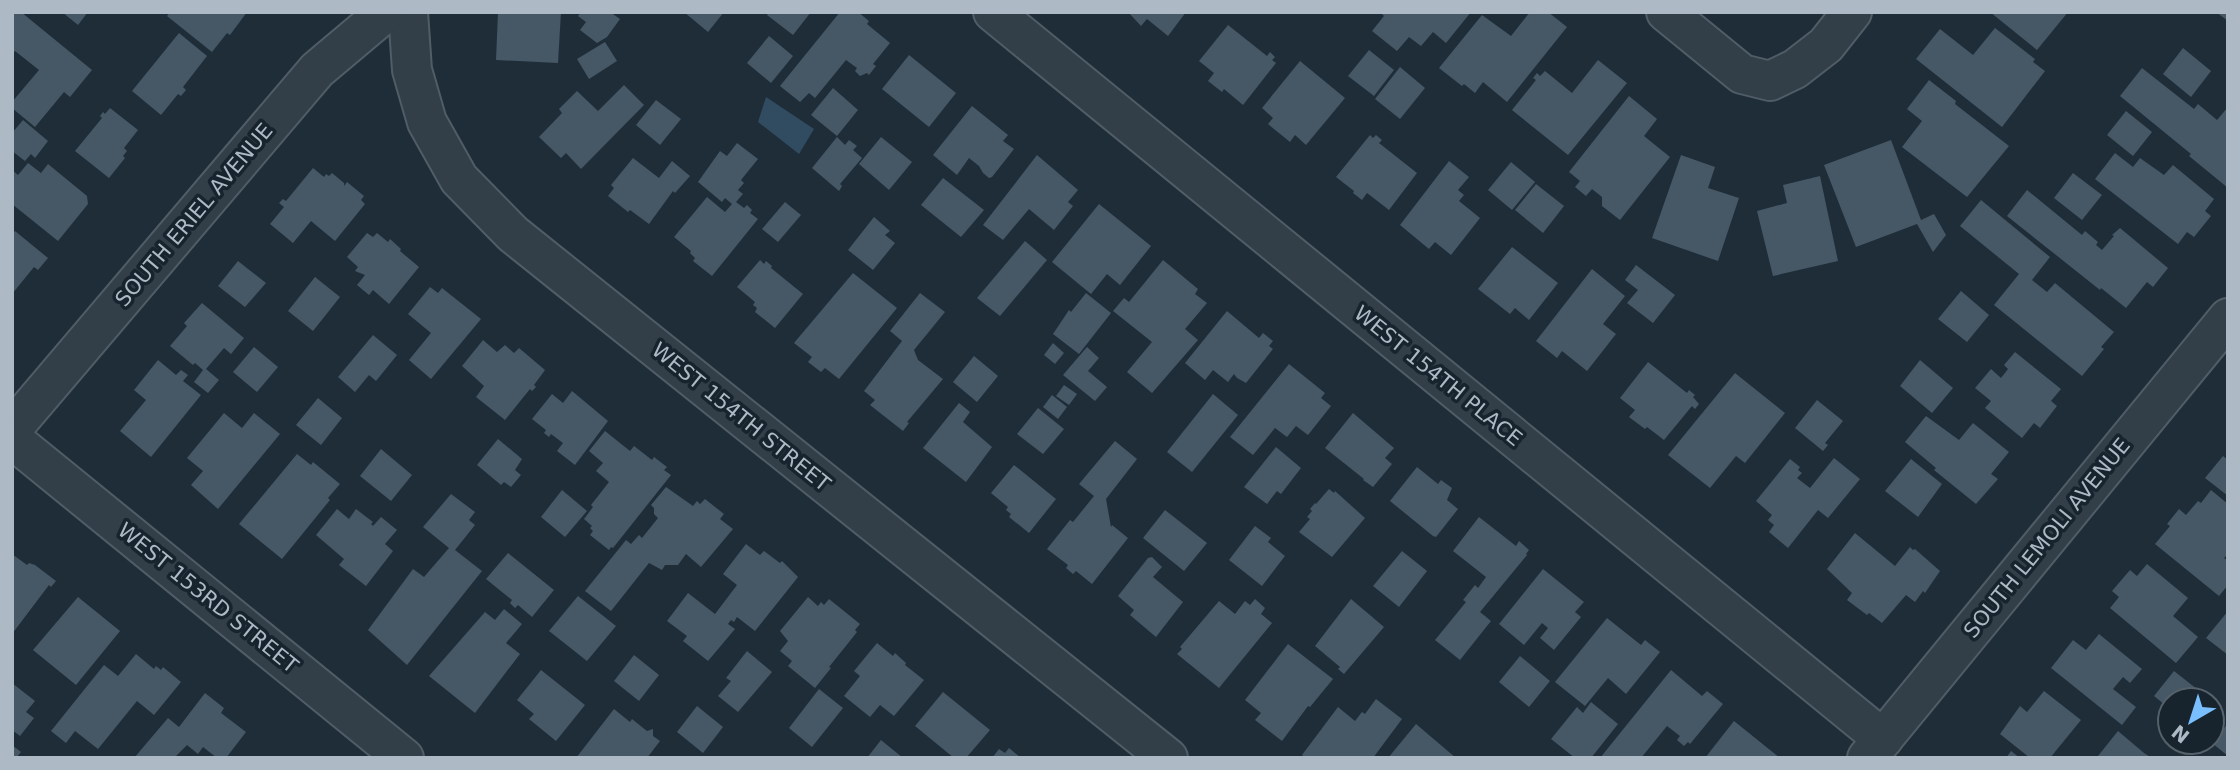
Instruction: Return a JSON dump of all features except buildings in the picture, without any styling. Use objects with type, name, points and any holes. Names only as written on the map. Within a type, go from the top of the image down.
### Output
[{"type":"street","name":"SOUTH ERIEL AVENUE","points":[[12,429],[317,69],[386,12]]},
{"type":"street","name":"WEST 154TH STREET","points":[[408,12],[412,70],[427,122],[459,179],[513,234],[1168,758]]},
{"type":"street","name":"WEST 154TH PLACE","points":[[993,12],[1875,748]]},
{"type":"street","points":[[1666,12],[1742,74],[1770,81],[1795,69],[1826,45],[1852,12]]},
{"type":"street","name":"SOUTH LEMOLI AVENUE","points":[[1875,748],[2228,318]]},
{"type":"street","name":"WEST 153RD STREET","points":[[12,439],[404,758]]},
{"type":"water","points":[[766,97],[814,129],[799,154],[758,122]]}]
